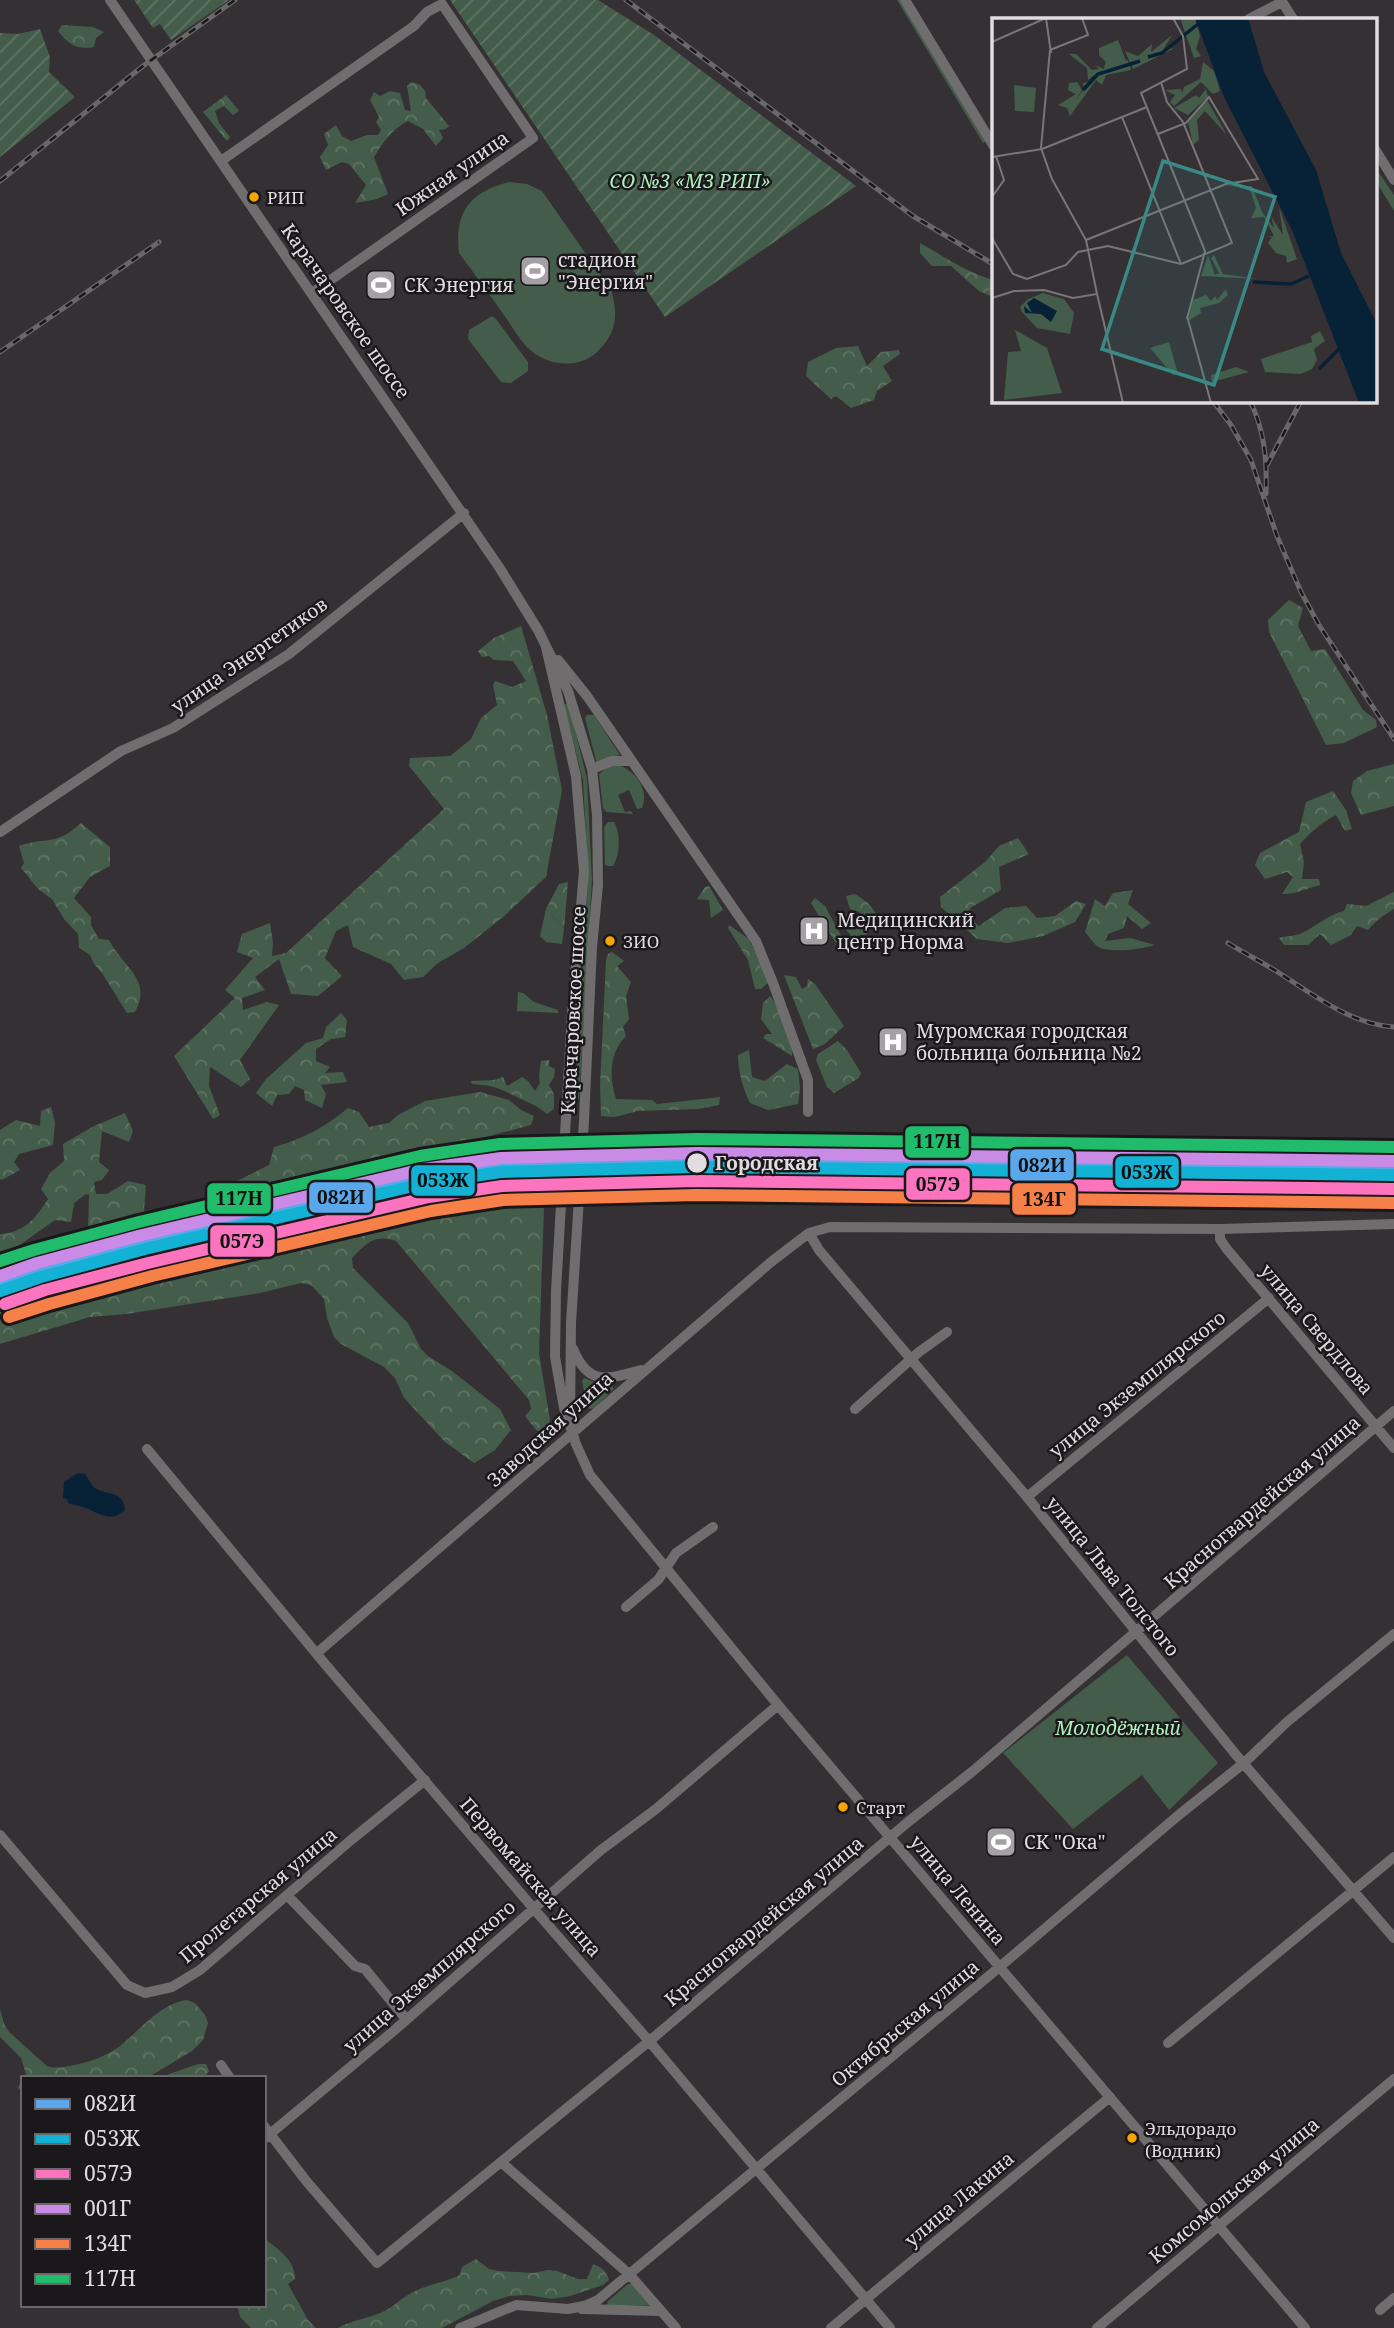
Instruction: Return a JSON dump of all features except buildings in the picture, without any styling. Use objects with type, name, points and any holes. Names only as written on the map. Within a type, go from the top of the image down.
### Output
[{"type":"street","name":"Карачаровское шоссе","points":[[110,0],[464,513],[523,605],[568,691],[579,720],[593,769],[598,885],[565,1390]]},
{"type":"street","points":[[905,0],[992,143]]},
{"type":"street","points":[[1251,18],[1282,1],[1292,18]]},
{"type":"street","name":"Южная улица","points":[[221,161],[414,26],[427,12],[442,4],[533,138],[313,293]]},
{"type":"street","points":[[1376,151],[1394,180]]},
{"type":"street","name":"улица Энергетиков","points":[[3,830],[121,751],[173,728],[289,654],[464,513]]},
{"type":"street","name":"Карачаровское шоссе","points":[[546,647],[576,776],[584,871],[572,1013],[554,1332],[555,1357],[565,1390],[571,1430]]},
{"type":"street","points":[[546,647],[587,696],[756,941],[774,983],[808,1080],[808,1112]]},
{"type":"street","points":[[561,708],[563,694],[568,691],[581,692],[587,696]]},
{"type":"street","points":[[579,720],[583,712],[588,710],[599,714]]},
{"type":"street","points":[[593,769],[612,761],[631,761]]},
{"type":"street","points":[[809,1233],[830,1227],[1220,1229],[1394,1224]]},
{"type":"street","name":"улица Свердлова","points":[[1220,1229],[1220,1239],[1226,1248],[1394,1448]]},
{"type":"street","name":"улица Льва Толстого","points":[[809,1233],[819,1250],[1027,1497],[1244,1763],[1394,1938]]},
{"type":"street","name":"Заводская улица","points":[[317,1653],[444,1546],[571,1430],[809,1233]]},
{"type":"street","name":"улица Экземплярского","points":[[1027,1497],[1269,1298]]},
{"type":"street","points":[[855,1409],[947,1332]]},
{"type":"street","points":[[570,1344],[579,1363],[589,1374],[606,1377],[645,1369]]},
{"type":"street","name":"Красногвардейская улица","points":[[266,2133],[377,2263],[973,1772],[1394,1411]]},
{"type":"street","name":"улица Ленина","points":[[571,1430],[590,1475],[666,1568],[778,1705],[1305,2328]]},
{"type":"street","name":"Первомайская улица","points":[[147,1449],[198,1508],[240,1564],[758,2169],[890,2328]]},
{"type":"street","points":[[626,1607],[658,1580],[676,1553],[713,1527]]},
{"type":"street","name":"Октябрьская улица","points":[[568,2309],[598,2300],[1244,1763],[1287,1723],[1394,1634]]},
{"type":"street","name":"улица Экземплярского","points":[[266,2133],[407,2019],[601,1850],[656,1809],[778,1705]]},
{"type":"street","name":"Пролетарская улица","points":[[0,1835],[127,1985],[145,1993],[172,1987],[200,1970],[425,1780]]},
{"type":"street","points":[[1168,2043],[1394,1857]]},
{"type":"street","points":[[287,1895],[355,1966],[365,1969],[407,2019]]},
{"type":"street","points":[[221,2065],[229,2076]]},
{"type":"street","name":"Комсомольская улица","points":[[1097,2328],[1394,2079]]},
{"type":"street","name":"улица Лакина","points":[[831,2328],[1110,2097]]},
{"type":"street","points":[[501,2162],[629,2274],[676,2328]]},
{"type":"street","points":[[1380,2310],[1394,2298]]},
{"type":"street","points":[[460,2328],[516,2305],[661,2311]]},
{"type":"green space","points":[[134,0],[229,0],[171,40],[160,24],[153,28]]},
{"type":"green space","name":"СО №3 «МЗ РИП»","points":[[450,0],[598,0],[654,35],[856,186],[665,317]]},
{"type":"green space","points":[[897,0],[903,0],[987,140],[983,143]]},
{"type":"green space","points":[[62,25],[93,27],[104,32],[96,38],[94,47],[83,48],[70,43],[62,36],[58,31]]},
{"type":"green space","points":[[40,29],[50,57],[49,72],[75,97],[0,157],[0,33],[18,34]]},
{"type":"green space","points":[[412,82],[420,85],[426,98],[449,126],[439,130],[443,138],[436,146],[423,129],[408,121],[397,128],[384,141],[374,157],[388,194],[355,203],[366,185],[349,164],[342,162],[326,170],[320,157],[328,145],[324,134],[336,125],[342,136],[351,141],[367,135],[378,135],[381,130],[376,122],[379,117],[370,100],[374,92],[380,96],[390,91],[400,93],[405,110],[411,111],[407,86]]},
{"type":"green space","points":[[226,95],[239,111],[233,115],[224,106],[215,111],[219,123],[230,137],[227,141],[203,112]]},
{"type":"green space","points":[[1376,168],[1394,195],[1394,211],[1376,182]]},
{"type":"green space","name":"стадион \"Энергия\"","points":[[510,182],[527,184],[542,191],[611,290],[615,306],[613,328],[606,342],[593,356],[574,363],[554,362],[528,348],[459,253],[459,226],[468,206],[484,191]]},
{"type":"green space","points":[[920,243],[965,269],[992,280],[992,297],[979,291],[951,266],[932,266],[920,253]]},
{"type":"green space","points":[[492,316],[528,362],[528,371],[511,383],[501,382],[468,339],[469,330]]},
{"type":"green space","points":[[858,346],[867,366],[881,352],[899,350],[900,354],[883,366],[892,381],[877,391],[874,400],[851,408],[836,396],[831,399],[806,376],[808,362],[836,348]]},
{"type":"green space","points":[[1289,600],[1303,608],[1298,626],[1311,651],[1325,649],[1363,710],[1376,720],[1377,727],[1344,743],[1326,745],[1269,632],[1268,620]]},
{"type":"green space","points":[[521,626],[547,715],[562,790],[546,877],[503,917],[464,948],[438,963],[423,977],[404,980],[391,964],[353,947],[348,925],[336,931],[325,958],[342,976],[318,996],[291,994],[279,959],[255,977],[265,990],[242,998],[243,1010],[267,1002],[279,1005],[240,1060],[250,1079],[241,1087],[210,1067],[209,1086],[220,1115],[213,1119],[174,1056],[235,998],[225,990],[253,958],[237,952],[242,934],[270,923],[272,956],[286,953],[444,809],[409,766],[410,758],[450,756],[471,739],[481,718],[497,705],[493,685],[495,681],[512,687],[526,681],[513,661],[482,657],[478,651],[494,638]]},
{"type":"green space","points":[[567,703],[587,779],[592,880],[579,1099],[575,1098],[588,880],[583,780],[564,705]]},
{"type":"green space","points":[[587,715],[594,715],[620,755],[604,759],[597,764],[585,718]]},
{"type":"green space","points":[[1394,764],[1394,806],[1361,815],[1351,793],[1353,781],[1367,771]]},
{"type":"green space","points":[[618,765],[635,776],[644,794],[642,808],[637,809],[629,790],[618,795],[625,812],[631,811],[633,814],[606,812],[603,808],[599,774],[608,767]]},
{"type":"green space","points":[[1333,791],[1346,810],[1352,829],[1345,831],[1336,815],[1312,832],[1300,844],[1304,862],[1302,879],[1319,879],[1320,885],[1282,894],[1293,877],[1287,872],[1265,879],[1255,865],[1260,853],[1299,832],[1306,802]]},
{"type":"green space","points":[[608,822],[614,822],[619,838],[613,866],[605,865],[604,827]]},
{"type":"green space","points":[[81,823],[110,847],[110,866],[90,877],[74,898],[91,917],[91,925],[99,939],[109,940],[134,974],[140,991],[140,1001],[135,1012],[127,1013],[90,955],[79,948],[78,934],[64,919],[52,899],[38,889],[21,868],[24,863],[19,846],[58,838]]},
{"type":"green space","points":[[1018,838],[1029,854],[999,867],[1001,890],[970,908],[971,919],[979,926],[1005,908],[1026,906],[1037,918],[1055,916],[1076,901],[1086,904],[1075,922],[1043,936],[1008,943],[977,939],[941,907],[940,897],[985,862],[999,846]]},
{"type":"green space","points":[[568,882],[564,929],[546,909],[559,884]]},
{"type":"green space","points":[[709,886],[723,910],[711,918],[709,900],[697,899],[705,887]]},
{"type":"green space","points":[[1133,890],[1128,904],[1151,923],[1142,929],[1127,916],[1124,928],[1108,934],[1105,941],[1130,938],[1155,945],[1117,950],[1097,946],[1085,932],[1095,899],[1105,906],[1113,893]]},
{"type":"green space","points":[[1394,892],[1394,909],[1368,930],[1357,926],[1351,935],[1331,945],[1320,934],[1308,945],[1284,945],[1279,938],[1302,933],[1344,911],[1347,904],[1366,906]]},
{"type":"green space","points":[[855,894],[868,903],[879,917],[867,934],[852,937],[844,927],[841,917],[848,913],[855,923],[864,924],[866,920],[859,912],[850,909],[846,896]]},
{"type":"green space","points":[[815,898],[825,906],[843,939],[842,944],[835,942],[811,903]]},
{"type":"green space","points":[[546,909],[564,929],[562,944],[546,942],[540,936]]},
{"type":"green space","points":[[729,925],[749,939],[769,982],[761,989],[755,989],[748,960],[728,928]]},
{"type":"green space","points":[[612,952],[624,961],[617,966],[631,982],[626,996],[629,1019],[623,1027],[626,1036],[616,1050],[612,1066],[616,1099],[652,1100],[657,1104],[720,1097],[719,1105],[698,1109],[638,1111],[615,1117],[601,1116],[606,960]]},
{"type":"green space","points":[[784,975],[796,977],[802,989],[807,986],[808,979],[815,984],[844,1026],[825,1044],[813,1049]]},
{"type":"green space","points":[[518,992],[534,1002],[558,1010],[558,1013],[517,1011]]},
{"type":"green space","points":[[770,996],[786,1024],[792,1056],[763,1038],[766,1034],[772,1034],[761,1019],[763,1003]]},
{"type":"green space","points":[[341,1013],[347,1020],[345,1037],[331,1039],[316,1049],[316,1061],[330,1067],[325,1073],[343,1072],[347,1082],[321,1085],[326,1094],[322,1108],[305,1100],[304,1090],[295,1086],[289,1094],[277,1095],[272,1106],[256,1093],[266,1079],[306,1043],[323,1038],[326,1027]]},
{"type":"green space","points":[[838,1041],[861,1073],[859,1078],[834,1093],[827,1087],[816,1060],[818,1054]]},
{"type":"green space","points":[[749,1050],[752,1077],[765,1081],[787,1064],[798,1069],[798,1104],[768,1110],[750,1103],[741,1080],[738,1055]]},
{"type":"green space","points":[[549,1060],[549,1066],[555,1069],[549,1085],[554,1094],[554,1109],[547,1114],[504,1091],[491,1086],[472,1084],[471,1081],[503,1077],[507,1086],[522,1077],[535,1091],[540,1083],[541,1061]]},
{"type":"green space","points":[[480,1092],[509,1100],[534,1116],[531,1125],[471,1141],[291,1178],[215,1201],[217,1191],[269,1165],[274,1147],[313,1132],[348,1108],[359,1112],[369,1127],[389,1123],[398,1115],[425,1101]]},
{"type":"green space","points":[[51,1107],[55,1123],[53,1145],[19,1154],[14,1162],[20,1170],[0,1179],[0,1130],[16,1120],[40,1126],[41,1111]]},
{"type":"green space","points":[[125,1113],[133,1131],[129,1142],[102,1131],[99,1162],[109,1170],[102,1180],[94,1182],[96,1194],[107,1194],[128,1181],[146,1185],[144,1211],[183,1203],[177,1213],[127,1228],[88,1235],[89,1195],[86,1194],[74,1203],[71,1222],[55,1220],[7,1254],[0,1255],[0,1234],[23,1227],[48,1199],[41,1189],[50,1173],[64,1161],[63,1144],[94,1126]]},
{"type":"green space","points":[[545,1179],[539,1353],[550,1420],[547,1435],[536,1430],[525,1416],[531,1409],[529,1400],[396,1241],[376,1239],[352,1258],[353,1268],[408,1323],[421,1349],[500,1409],[511,1430],[495,1450],[474,1463],[445,1442],[404,1398],[395,1378],[384,1367],[341,1344],[334,1337],[324,1299],[311,1285],[301,1283],[260,1293],[90,1317],[0,1344],[0,1301],[99,1270],[260,1230],[490,1181]]},
{"type":"green space","points":[[584,1378],[612,1386],[614,1389],[590,1409],[582,1381]]},
{"type":"green space","name":"Молодёжный","points":[[1127,1655],[1218,1763],[1169,1810],[1142,1775],[1073,1829],[1003,1753]]},
{"type":"green space","points":[[187,2000],[195,2003],[205,2015],[208,2023],[203,2040],[192,2051],[150,2076],[24,2076],[21,2058],[0,2037],[0,2009],[9,2032],[47,2066],[70,2066],[110,2053],[151,2018],[177,2002]]},
{"type":"green space","points":[[198,2064],[206,2064],[209,2071],[205,2076],[164,2076]]},
{"type":"green space","points":[[266,2240],[285,2255],[292,2266],[295,2279],[288,2284],[308,2320],[316,2328],[251,2328],[240,2317],[238,2307],[266,2307]]},
{"type":"green space","points":[[476,2259],[489,2269],[498,2271],[533,2273],[548,2270],[578,2279],[587,2279],[593,2264],[603,2270],[609,2280],[603,2285],[570,2296],[552,2299],[527,2295],[509,2296],[493,2301],[442,2328],[338,2328],[384,2311],[420,2289],[460,2275],[462,2267]]},
{"type":"green space","points":[[628,2284],[632,2284],[649,2305],[607,2305],[608,2301]]},
{"type":"water","points":[[78,1473],[85,1474],[95,1488],[118,1496],[125,1510],[111,1517],[68,1503],[67,1499],[63,1498],[64,1482]]},
{"type":"railway","points":[[0,181],[143,66],[235,0]]},
{"type":"railway","points":[[626,0],[913,216],[992,263]]},
{"type":"railway","points":[[0,352],[159,242]]},
{"type":"railway","points":[[1214,402],[1251,460],[1277,536],[1301,592],[1319,625],[1394,739]]},
{"type":"railway","points":[[1250,402],[1264,446],[1266,494]]},
{"type":"railway","points":[[1267,465],[1300,402]]},
{"type":"railway","points":[[1228,943],[1347,1014],[1378,1025],[1394,1027]]},
{"type":"transit line","name":"117Н","points":[[0,1261],[139,1222],[420,1156],[500,1144],[697,1139],[1394,1147]]},
{"type":"transit line","name":"001Г","points":[[0,1276],[37,1263],[142,1235],[423,1169],[501,1158],[697,1153],[1394,1161]]},
{"type":"transit line","name":"082И","points":[[0,1286],[90,1257],[424,1178],[499,1166],[606,1162],[1394,1167]]},
{"type":"transit line","name":"053Ж","points":[[0,1291],[145,1249],[426,1183],[501,1172],[697,1167],[1394,1175]]},
{"type":"transit line","name":"057Э","points":[[5,1304],[45,1290],[148,1263],[429,1197],[502,1186],[697,1181],[1394,1189]]},
{"type":"transit line","name":"134Г","points":[[9,1317],[152,1276],[431,1211],[503,1200],[697,1195],[1394,1203]]},
{"type":"place","name":"РИП","points":[[254,197]]},
{"type":"place","name":"стадион \"Энергия\"","points":[[535,271]]},
{"type":"place","name":"СК Энергия","points":[[381,285]]},
{"type":"place","name":"Медицинский центр Норма","points":[[814,931]]},
{"type":"place","name":"ЗИО","points":[[610,941]]},
{"type":"place","name":"Муромская городская больница больница №2","points":[[893,1042]]},
{"type":"place","name":"Городская","points":[[697,1163]]},
{"type":"place","name":"Старт","points":[[843,1807]]},
{"type":"place","name":"СК \"Ока\"","points":[[1001,1842]]},
{"type":"place","name":"Эльдорадо (Водник)","points":[[1132,2138]]}]
